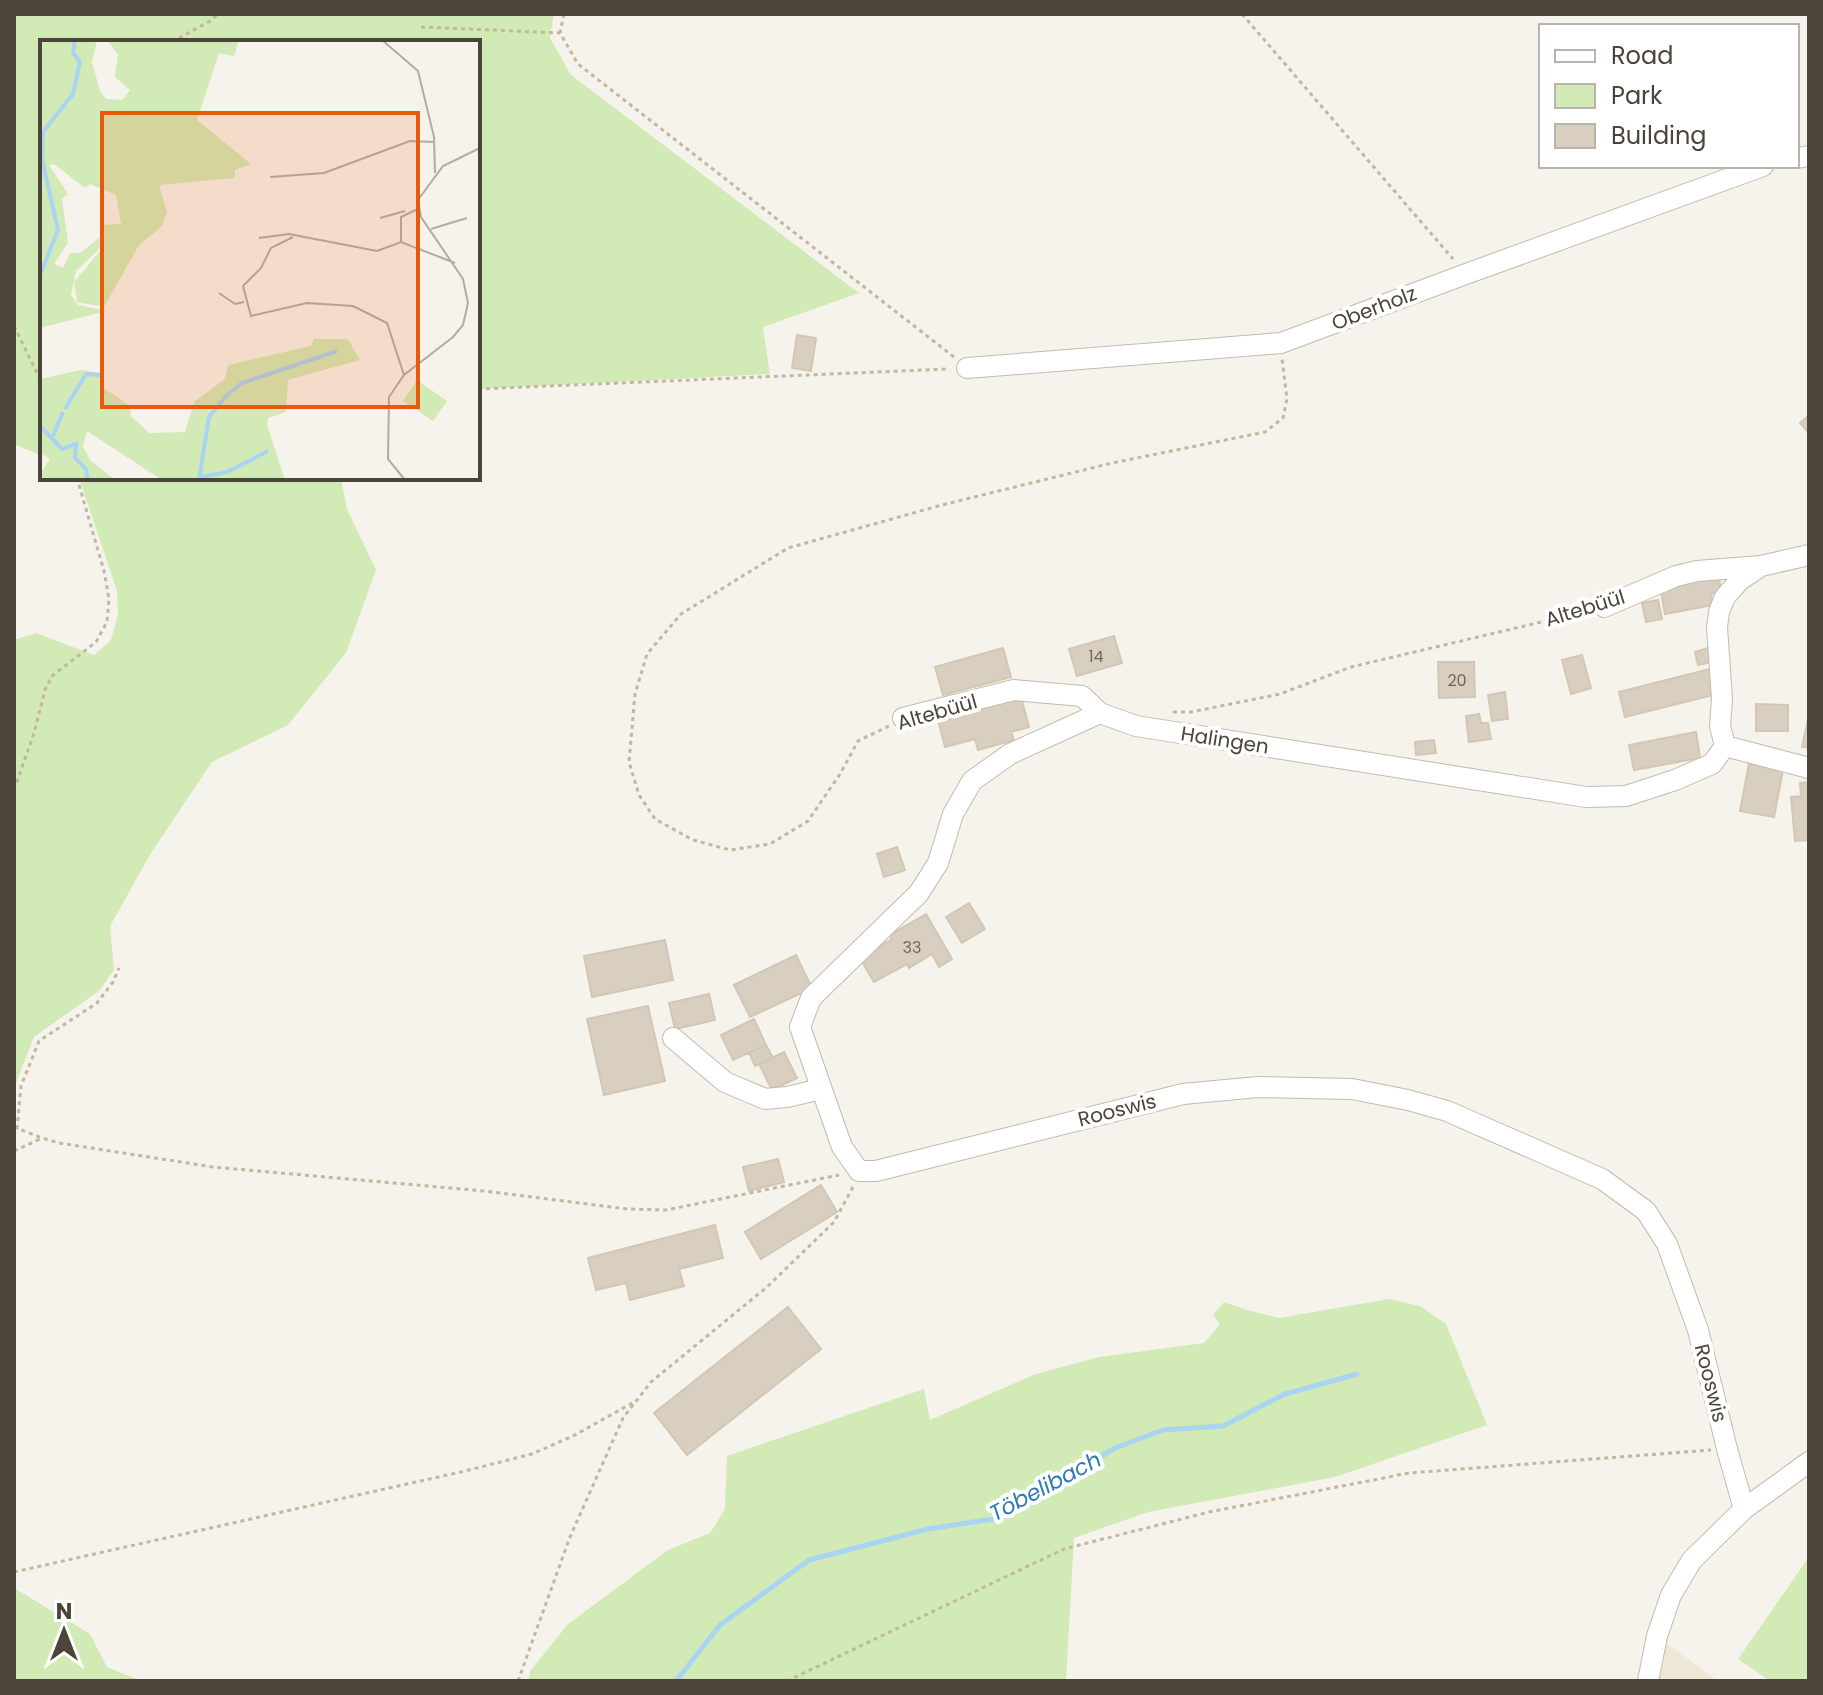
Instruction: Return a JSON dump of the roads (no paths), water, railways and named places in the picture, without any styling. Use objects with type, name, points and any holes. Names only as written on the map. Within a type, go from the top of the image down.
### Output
[{"type":"street","name":"Oberholz","points":[[967,368],[1281,343],[1758,168]]},
{"type":"street","name":"Altebüül","points":[[1604,607],[1676,576],[1697,571],[1761,566],[1809,555]]},
{"type":"street","points":[[1761,566],[1740,580],[1725,597],[1719,612],[1720,726],[1725,746],[1809,768]]},
{"type":"street","name":"Altebüül","points":[[903,718],[1014,690],[1082,696],[1100,713]]},
{"type":"street","points":[[673,1038],[725,1082],[765,1099],[821,1089],[800,1027],[811,998],[919,893],[938,863],[953,814],[972,781],[1010,754],[1100,713]]},
{"type":"street","name":"Halingen","points":[[1100,713],[1136,726],[1586,797],[1626,796],[1675,780],[1712,764],[1725,746]]},
{"type":"street","name":"Rooswis","points":[[821,1089],[842,1147],[859,1171],[876,1171],[1183,1094],[1258,1087],[1352,1089],[1408,1100],[1447,1111],[1602,1179],[1646,1211],[1667,1244],[1698,1330],[1744,1509]]},
{"type":"street","points":[[1648,1681],[1657,1636],[1671,1595],[1692,1560],[1744,1509],[1809,1462]]},
{"type":"waterway","name":"Töbelibach","points":[[676,1681],[720,1625],[809,1560],[928,1529],[993,1519],[1115,1448],[1163,1430],[1223,1426],[1285,1394],[1357,1374]]}]
